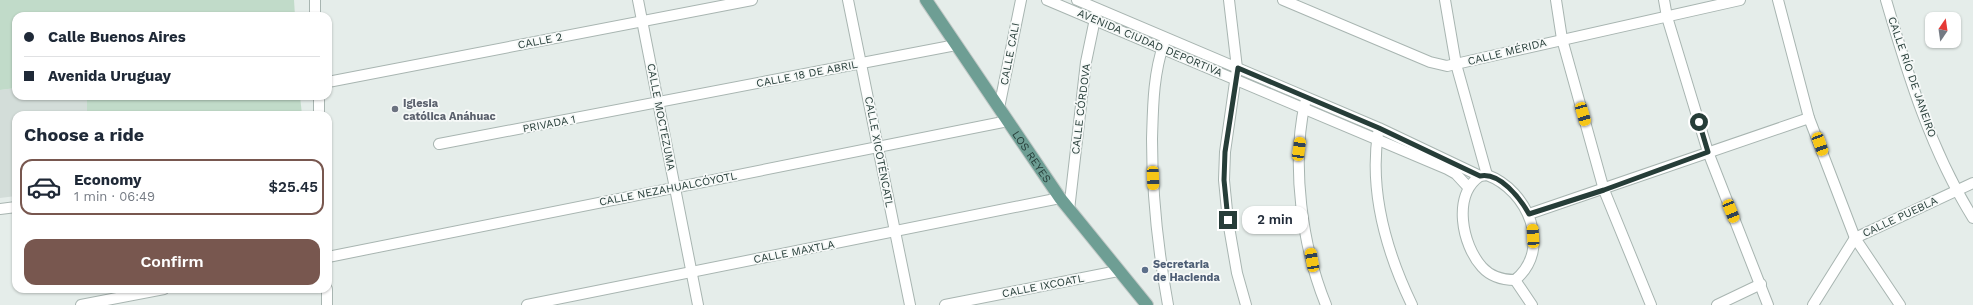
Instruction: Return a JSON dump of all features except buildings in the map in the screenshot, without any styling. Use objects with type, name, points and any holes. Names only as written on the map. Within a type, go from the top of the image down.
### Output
[{"type":"main road","name":"LOS REYES","points":[[926,0],[1060,198],[1147,305]]},
{"type":"street","points":[[314,0],[315,12]]},
{"type":"street","name":"CALLE MOCTEZUMA","points":[[638,0],[698,305]]},
{"type":"street","name":"CALLE 2","points":[[332,81],[752,0]]},
{"type":"street","name":"CALLE XICOTÉNCATL","points":[[848,0],[910,305]]},
{"type":"street","name":"CALLE CALI","points":[[999,108],[1021,0]]},
{"type":"street","name":"AVENIDA CIUDAD DEPORTIVA","points":[[1047,0],[1447,169],[1456,174],[1468,187]]},
{"type":"street","name":"AVENIDA CIUDAD DEPORTIVA","points":[[1077,0],[1379,128],[1483,175]]},
{"type":"street","points":[[1229,0],[1238,68],[1225,152],[1224,180],[1237,273],[1246,305]]},
{"type":"street","name":"CALLE MÉRIDA","points":[[1283,0],[1430,62],[1447,66],[1740,0]]},
{"type":"street","points":[[1445,0],[1456,64],[1483,175]]},
{"type":"street","points":[[1556,0],[1562,39],[1604,190],[1651,305]]},
{"type":"street","points":[[1664,0],[1667,17],[1708,152],[1768,305]]},
{"type":"street","points":[[1778,0],[1809,118],[1855,238],[1900,305]]},
{"type":"street","name":"CALLE RÍO DE JANEIRO","points":[[1886,0],[1924,120],[1956,191],[1973,218]]},
{"type":"street","name":"CALLE CÓRDOVA","points":[[1069,210],[1086,62],[1094,20],[1098,9]]},
{"type":"street","points":[[1166,38],[1162,49],[1153,95],[1152,164],[1154,208],[1161,268],[1168,305]]},
{"type":"street","name":"CALLE 18 DE ABRIL","points":[[658,103],[956,45]]},
{"type":"street","points":[[1307,97],[1304,108],[1299,149],[1299,179],[1312,260],[1326,305]]},
{"type":"street","points":[[319,100],[320,111]]},
{"type":"street","name":"PRIVADA 1","points":[[439,144],[658,103]]},
{"type":"street","points":[[1529,214],[1604,190],[1708,152],[1809,118]]},
{"type":"street","name":"CALLE NEZAHUALCÓYOTL","points":[[332,256],[1008,122]]},
{"type":"street","points":[[1379,128],[1375,166],[1384,232],[1397,274],[1412,305]]},
{"type":"street","points":[[1483,175],[1498,181],[1517,195],[1529,214],[1532,226],[1533,246],[1530,262],[1523,274],[1515,280],[1505,280],[1493,276],[1482,267],[1467,239],[1463,225],[1463,208],[1468,187],[1483,175]]},
{"type":"street","name":"CALLE PUEBLA","points":[[1813,305],[1855,238],[1973,183]]},
{"type":"street","name":"CALLE MAXTLA","points":[[527,305],[1060,198]]},
{"type":"street","points":[[0,209],[12,208]]},
{"type":"street","name":"CALLE IXCOATL","points":[[945,305],[1118,271]]},
{"type":"street","points":[[1515,280],[1532,305]]},
{"type":"street","points":[[1717,305],[1761,284]]},
{"type":"street","points":[[82,305],[144,293]]},
{"type":"street","points":[[326,293],[327,305]]},
{"type":"shaded area","points":[[12,88],[12,100],[87,100],[87,111],[12,111],[12,196],[0,198],[0,90]]},
{"type":"green space","points":[[0,0],[294,0],[295,12],[12,12],[12,88],[0,90]]},
{"type":"green space","points":[[87,100],[300,100],[302,111],[87,111]]},
{"type":"place","name":"Iglesia católica Anáhuac","points":[[395,109]]},
{"type":"place","name":"Secretaria de Hacienda","points":[[1145,270]]},
{"type":"route","points":[[1228,220],[1224,180],[1225,152],[1238,68],[1379,128],[1480,176],[1487,175],[1493,177],[1517,195],[1529,214],[1604,190],[1708,152],[1699,122]]}]
